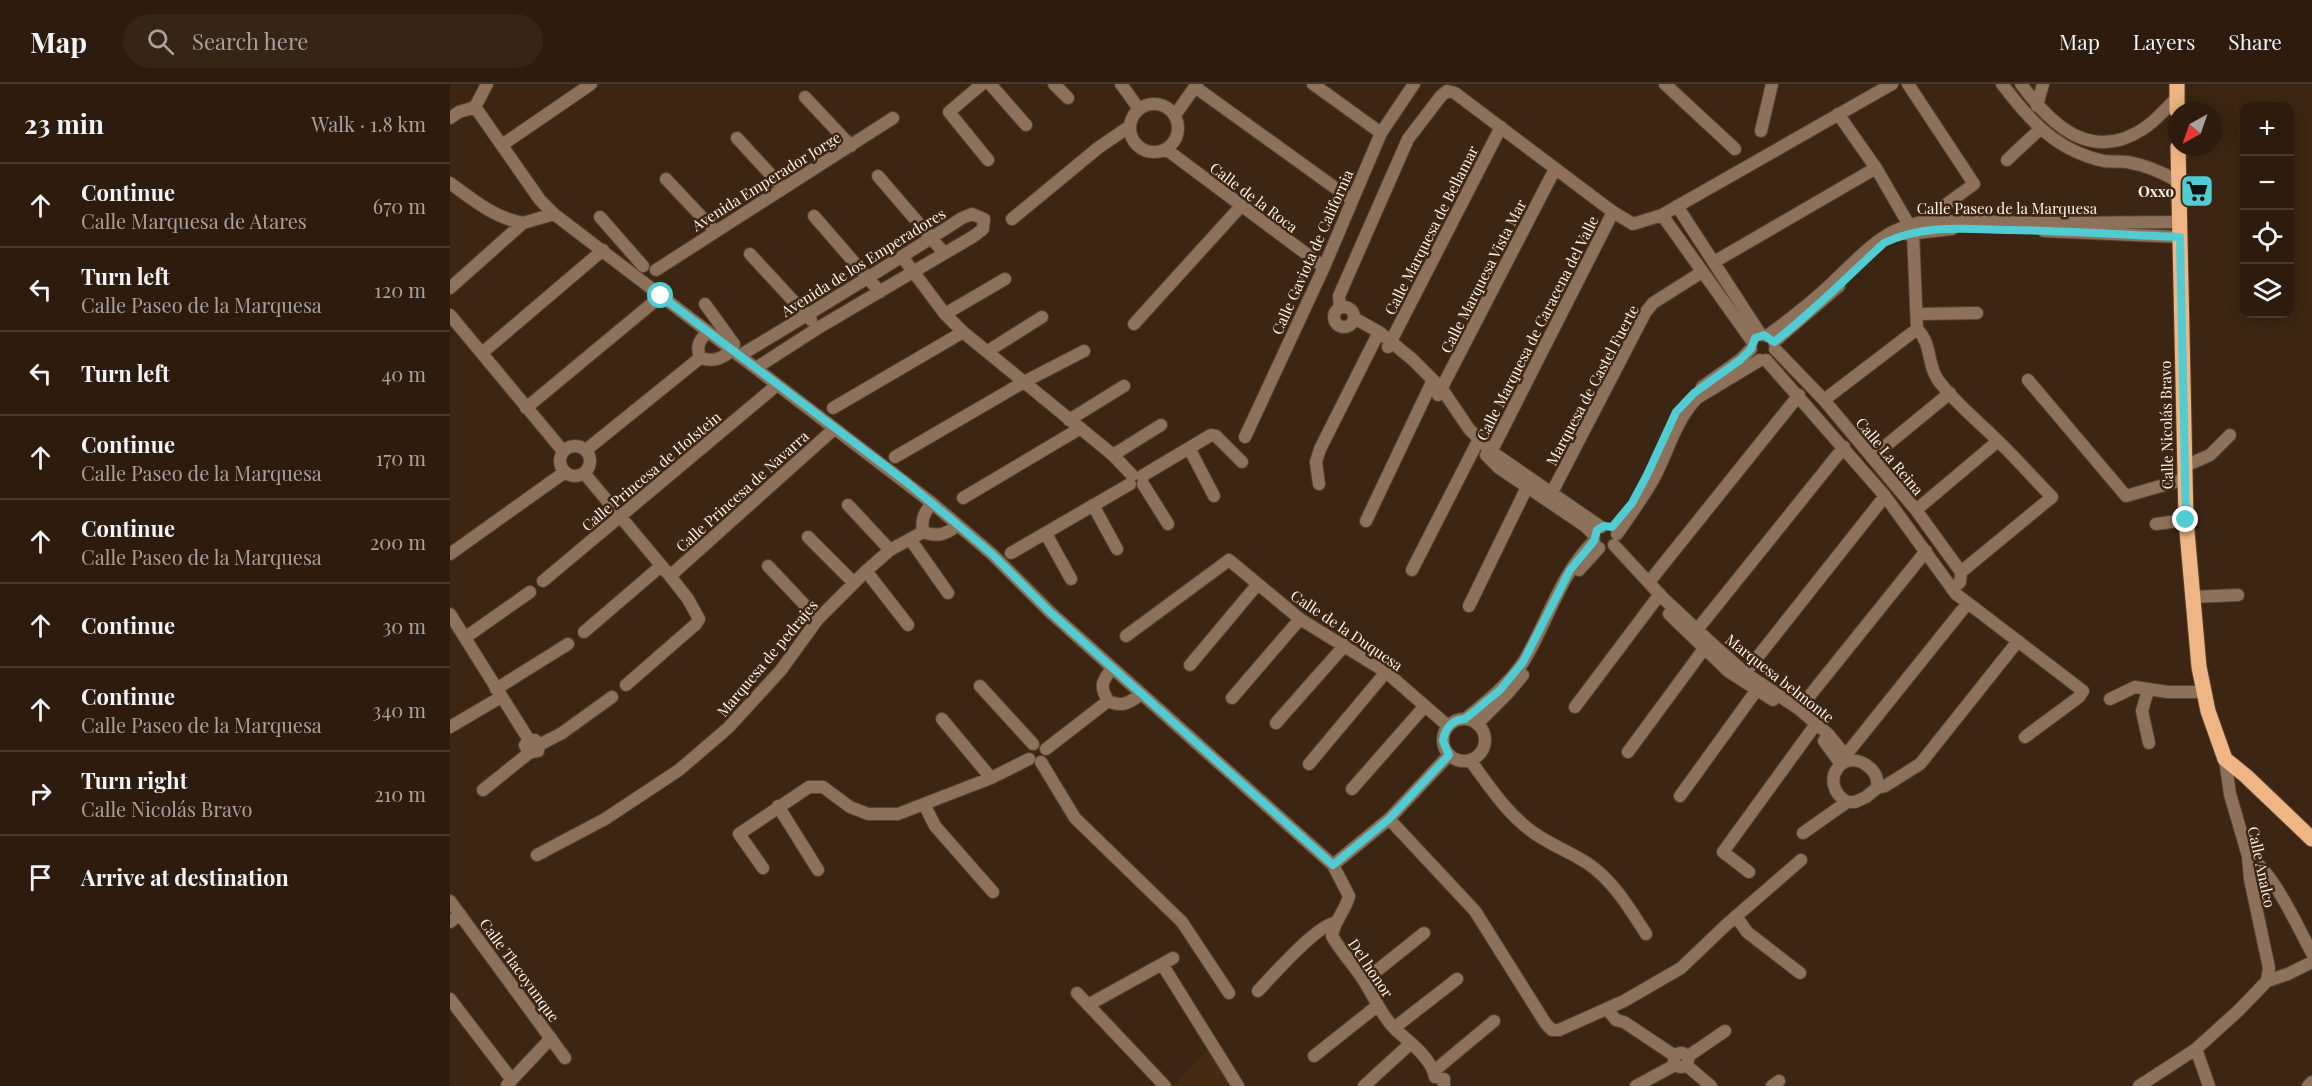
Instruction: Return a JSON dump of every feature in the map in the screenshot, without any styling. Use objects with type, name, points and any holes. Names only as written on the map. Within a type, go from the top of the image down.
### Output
[{"type":"main road","name":"Calle Nicolás Bravo","points":[[2178,156],[2186,520],[2199,667],[2208,711],[2225,759]]},
{"type":"main road","points":[[2225,759],[2312,839]]},
{"type":"street","points":[[475,107],[486,84]]},
{"type":"street","points":[[982,84],[949,112],[988,160]]},
{"type":"street","points":[[990,84],[1026,125]]},
{"type":"street","points":[[1054,84],[1068,98]]},
{"type":"street","points":[[1121,84],[1139,109]]},
{"type":"street","points":[[1313,84],[1381,133]]},
{"type":"street","name":"Calle Gaviota de California","points":[[1245,436],[1324,267],[1381,133],[1414,84]]},
{"type":"street","points":[[1665,84],[1735,149]]},
{"type":"street","points":[[1761,131],[1772,84]]},
{"type":"street","points":[[1501,127],[1632,224],[1662,215],[1892,84]]},
{"type":"street","points":[[1908,84],[1974,184],[1928,221]]},
{"type":"street","points":[[2002,84],[2040,129],[2074,152],[2106,161],[2127,162],[2166,174],[2179,182]]},
{"type":"street","points":[[2021,84],[2037,106],[2069,133],[2093,142],[2122,138],[2142,130],[2177,98]]},
{"type":"street","points":[[2037,106],[2043,84]]},
{"type":"street","points":[[502,145],[587,85]]},
{"type":"street","points":[[1175,115],[1196,85],[1352,200]]},
{"type":"street","name":"Marquesa belmonte","points":[[1501,127],[1455,93],[1447,91],[1441,96],[1408,139],[1339,296],[1340,308],[1351,309],[1352,322],[1389,344],[1435,388],[1490,455],[1605,538],[1649,582],[1657,597]]},
{"type":"street","points":[[805,97],[851,146]]},
{"type":"street","points":[[1158,104],[1175,115],[1179,130],[1177,138],[1167,150],[1159,153],[1143,150],[1131,132],[1133,116],[1139,109],[1145,105],[1158,104]]},
{"type":"street","points":[[453,112],[475,107]]},
{"type":"street","points":[[475,107],[540,200],[554,214],[603,250],[658,279],[656,292],[526,408]]},
{"type":"street","points":[[1838,114],[1876,168],[1911,228],[1918,314],[1917,329],[1924,336],[1928,346],[1932,369],[1955,400],[2052,498],[1961,572],[1960,582],[1952,589]]},
{"type":"street","name":"Avenida Emperador Jorge","points":[[644,270],[715,231],[893,118]]},
{"type":"street","name":"Calle Marquesa de Bellamar","points":[[1389,344],[1501,127]]},
{"type":"street","points":[[2007,159],[2040,129]]},
{"type":"street","points":[[1012,219],[1098,148],[1131,132]]},
{"type":"street","points":[[737,138],[783,188]]},
{"type":"street","name":"Calle de la Roca","points":[[1167,150],[1324,267]]},
{"type":"street","points":[[1714,262],[1876,168]]},
{"type":"street","name":"Calle Marquesa Vista Mar","points":[[1366,521],[1435,388],[1555,169]]},
{"type":"street","points":[[878,176],[944,253]]},
{"type":"street","points":[[666,179],[715,231]]},
{"type":"street","points":[[450,183],[480,206],[506,220],[523,223]]},
{"type":"street","points":[[1134,324],[1241,206]]},
{"type":"street","name":"Calle La Reina","points":[[1677,206],[1763,342]]},
{"type":"street","name":"Calle Marquesa de Caracena del Valle","points":[[1490,455],[1613,212]]},
{"type":"street","points":[[450,288],[523,223],[554,214]]},
{"type":"street","name":"Avenida de los Emperadores","points":[[700,358],[711,362],[735,353],[807,315],[868,276],[903,258],[962,218],[972,214],[984,219],[983,228],[974,236],[818,328],[756,368]]},
{"type":"street","name":"Calle La Reina","points":[[1662,215],[1702,272],[1763,342],[1824,400],[1916,510],[1961,572]]},
{"type":"street","points":[[814,216],[880,292]]},
{"type":"street","points":[[600,217],[644,270],[656,292],[958,525],[1112,668],[1333,865],[1349,896],[1348,903],[1335,923],[1329,924],[1316,933],[1258,991]]},
{"type":"street","name":"Calle Paseo de la Marquesa","points":[[1605,538],[1632,503],[1676,412],[1694,393],[1740,360],[1793,317],[1879,238],[1928,221],[2180,230]]},
{"type":"street","name":"Calle Paseo de la Marquesa","points":[[1911,228],[2032,226]]},
{"type":"street","points":[[482,353],[603,250]]},
{"type":"street","points":[[750,254],[818,328]]},
{"type":"street","points":[[903,258],[945,314],[963,332],[1113,455],[1137,480],[1168,524]]},
{"type":"street","name":"Marquesa de Castel Fuerte","points":[[1550,497],[1645,313],[1653,303],[1702,272]]},
{"type":"street","points":[[945,314],[1005,279]]},
{"type":"street","points":[[705,304],[730,337],[735,353]]},
{"type":"street","points":[[1918,314],[1977,313]]},
{"type":"street","points":[[450,315],[563,452]]},
{"type":"street","points":[[988,351],[1042,316]]},
{"type":"street","points":[[1824,400],[1917,329]]},
{"type":"street","points":[[586,450],[700,358],[697,349],[700,340],[707,332]]},
{"type":"street","points":[[833,408],[963,332]]},
{"type":"street","points":[[1319,484],[1316,462],[1320,449],[1377,335]]},
{"type":"street","name":"Calle Paseo de la Marquesa","points":[[1471,722],[1523,662],[1570,570],[1605,538],[1654,478],[1682,416],[1697,398],[1771,357],[1763,342]]},
{"type":"street","name":"Calle La Reina","points":[[1763,342],[1756,358],[1763,360],[1798,395],[1844,447],[1885,496],[1952,589],[1967,604],[2083,691],[2079,698],[2025,737]]},
{"type":"street","points":[[895,457],[1024,382],[1084,351]]},
{"type":"street","points":[[2028,380],[2122,493],[2132,496],[2185,473],[2210,455],[2230,435]]},
{"type":"street","name":"Calle Princesa de HoIstein","points":[[543,581],[777,385]]},
{"type":"street","points":[[1069,420],[1124,386]]},
{"type":"street","points":[[1872,457],[1950,393]]},
{"type":"street","points":[[1649,582],[1798,395]]},
{"type":"street","points":[[1113,455],[1161,425]]},
{"type":"street","name":"Calle Princesa de Navarra","points":[[670,576],[834,429]]},
{"type":"street","points":[[963,498],[1079,429]]},
{"type":"street","points":[[1011,553],[1213,435],[1242,462]]},
{"type":"street","points":[[1916,510],[1998,441]]},
{"type":"street","points":[[1412,570],[1477,442]]},
{"type":"street","points":[[570,446],[578,446],[586,450],[590,459],[588,469],[578,475],[565,472],[561,466],[563,452],[570,446]]},
{"type":"street","points":[[1694,633],[1844,447]]},
{"type":"street","points":[[1189,448],[1214,496]]},
{"type":"street","points":[[450,555],[565,472]]},
{"type":"street","points":[[584,473],[670,576],[688,599],[699,619],[626,685]]},
{"type":"street","points":[[1469,606],[1529,484]]},
{"type":"street","points":[[1745,673],[1885,496]]},
{"type":"street","points":[[932,503],[924,513],[923,532],[937,537],[958,525]]},
{"type":"street","points":[[848,505],[890,550]]},
{"type":"street","points":[[1093,505],[1117,549]]},
{"type":"street","points":[[2156,524],[2186,520]]},
{"type":"street","name":"Marquesa de pedrajes","points":[[537,855],[605,819],[679,770],[728,728],[781,670],[818,619],[866,571],[890,550],[923,532]]},
{"type":"street","points":[[1046,534],[1071,579]]},
{"type":"street","points":[[808,537],[854,584]]},
{"type":"street","name":"Marquesa belmonte","points":[[1605,538],[1657,597],[1694,633],[1745,673],[1784,708],[1829,735],[1845,760]]},
{"type":"street","points":[[909,539],[948,593]]},
{"type":"street","points":[[1799,709],[1926,550]]},
{"type":"street","name":"Calle de la Duquesa","points":[[1126,636],[1229,560],[1300,619],[1386,672],[1448,726]]},
{"type":"street","points":[[584,632],[661,566]]},
{"type":"street","points":[[768,566],[818,619]]},
{"type":"street","points":[[866,571],[908,625]]},
{"type":"street","points":[[1190,665],[1257,585]]},
{"type":"street","points":[[450,640],[464,635],[530,592]]},
{"type":"street","points":[[2192,597],[2238,595]]},
{"type":"street","points":[[1575,708],[1657,597]]},
{"type":"street","points":[[1847,802],[1836,792],[1833,783],[1836,770],[1967,604]]},
{"type":"street","points":[[450,614],[532,746]]},
{"type":"street","points":[[1232,698],[1300,619]]},
{"type":"street","points":[[1803,833],[1847,802],[1855,802],[1866,797],[1877,788],[1885,786],[1920,764],[2018,641]]},
{"type":"street","points":[[450,728],[568,644]]},
{"type":"street","points":[[1276,723],[1345,645]]},
{"type":"street","points":[[1628,752],[1707,645]]},
{"type":"street","name":"Marquesa belmonte","points":[[1707,645],[1728,671],[1799,709],[1813,727]]},
{"type":"street","points":[[1112,668],[1102,681],[1103,692],[1108,701],[1118,705],[1128,703],[1142,694]]},
{"type":"street","points":[[1309,764],[1386,672]]},
{"type":"street","points":[[980,686],[1033,744]]},
{"type":"street","points":[[1680,796],[1759,687]]},
{"type":"street","points":[[2110,699],[2134,687],[2183,693],[2204,692]]},
{"type":"street","points":[[2148,690],[2142,711],[2149,743]]},
{"type":"street","points":[[483,790],[532,746],[562,733],[612,697]]},
{"type":"street","points":[[1046,749],[1108,701]]},
{"type":"street","points":[[1352,789],[1424,707]]},
{"type":"street","points":[[942,719],[991,778]]},
{"type":"street","points":[[1459,720],[1471,722],[1484,734],[1484,745],[1479,754],[1470,760],[1463,761],[1449,755],[1443,741],[1448,726],[1459,720]]},
{"type":"street","points":[[1749,872],[1723,852],[1813,727]]},
{"type":"street","points":[[763,868],[740,834],[809,787],[823,787],[850,807],[868,814],[898,814],[1035,761],[1047,756],[1046,749],[1041,744],[1033,744],[1027,754],[1035,761],[1076,818],[1182,922],[1229,993]]},
{"type":"street","points":[[1333,865],[1389,819],[1449,755]]},
{"type":"street","name":"Calle Analco","points":[[2225,759],[2230,794],[2248,856],[2250,879],[2269,968],[2267,981]]},
{"type":"street","points":[[1470,760],[1497,797],[1533,833],[1589,864],[1604,878],[1620,895],[1646,934]]},
{"type":"street","points":[[1845,760],[1859,760],[1869,767],[1876,774],[1877,788]]},
{"type":"street","points":[[924,804],[935,826],[993,892]]},
{"type":"street","points":[[778,806],[819,870]]},
{"type":"street","points":[[1389,819],[1475,911],[1552,1030],[1559,1030],[1624,1001],[1681,968],[1736,916],[1802,860]]},
{"type":"street","points":[[2248,856],[2257,861],[2269,877],[2312,953]]},
{"type":"street","name":"Calle Tlacoyunque","points":[[450,901],[455,918],[565,1058]]},
{"type":"street","points":[[1736,916],[1747,932],[1800,973]]},
{"type":"street","name":"Del honor","points":[[1335,923],[1332,936],[1364,981],[1377,1006],[1394,1028],[1411,1043],[1433,1078],[1444,1079],[1444,1086]]},
{"type":"street","points":[[1726,925],[1735,931],[1747,932]]},
{"type":"street","points":[[1364,981],[1424,933]]},
{"type":"street","points":[[1088,1005],[1168,961],[1238,1086]]},
{"type":"street","points":[[2139,1086],[2196,1049],[2267,981],[2288,975],[2312,962]]},
{"type":"street","points":[[1394,1028],[1457,979]]},
{"type":"street","points":[[1077,993],[1165,1086]]},
{"type":"street","points":[[450,999],[509,1083],[551,1038]]},
{"type":"street","points":[[1624,1001],[1629,1012],[1624,1022]]},
{"type":"street","points":[[1314,1056],[1377,1006]]},
{"type":"street","points":[[1607,1009],[1616,1020],[1624,1022],[1681,1061],[1711,1086]]},
{"type":"street","points":[[1433,1078],[1494,1021]]},
{"type":"street","points":[[1636,1086],[1681,1061],[1725,1031]]},
{"type":"street","points":[[1364,1086],[1411,1043]]},
{"type":"street","points":[[2196,1049],[2209,1086]]},
{"type":"street","points":[[2308,1086],[2312,1082]]},
{"type":"shaded area","points":[[1210,1049],[1232,1086],[1173,1086]]},
{"type":"place","name":"Oxxo","points":[[2197,191]]},
{"type":"route","points":[[661,296],[905,481],[958,525],[992,554],[1050,612],[1333,865],[1389,819],[1449,755],[1443,741],[1448,726],[1465,719],[1500,690],[1523,662],[1570,570],[1594,541],[1597,530],[1604,526],[1612,527],[1632,503],[1676,412],[1684,402],[1740,360],[1751,349],[1755,338],[1764,335],[1770,337],[1774,342],[1792,328],[1828,298],[1884,243],[1893,239],[1913,232],[1944,229],[2180,237],[2186,520]]}]
